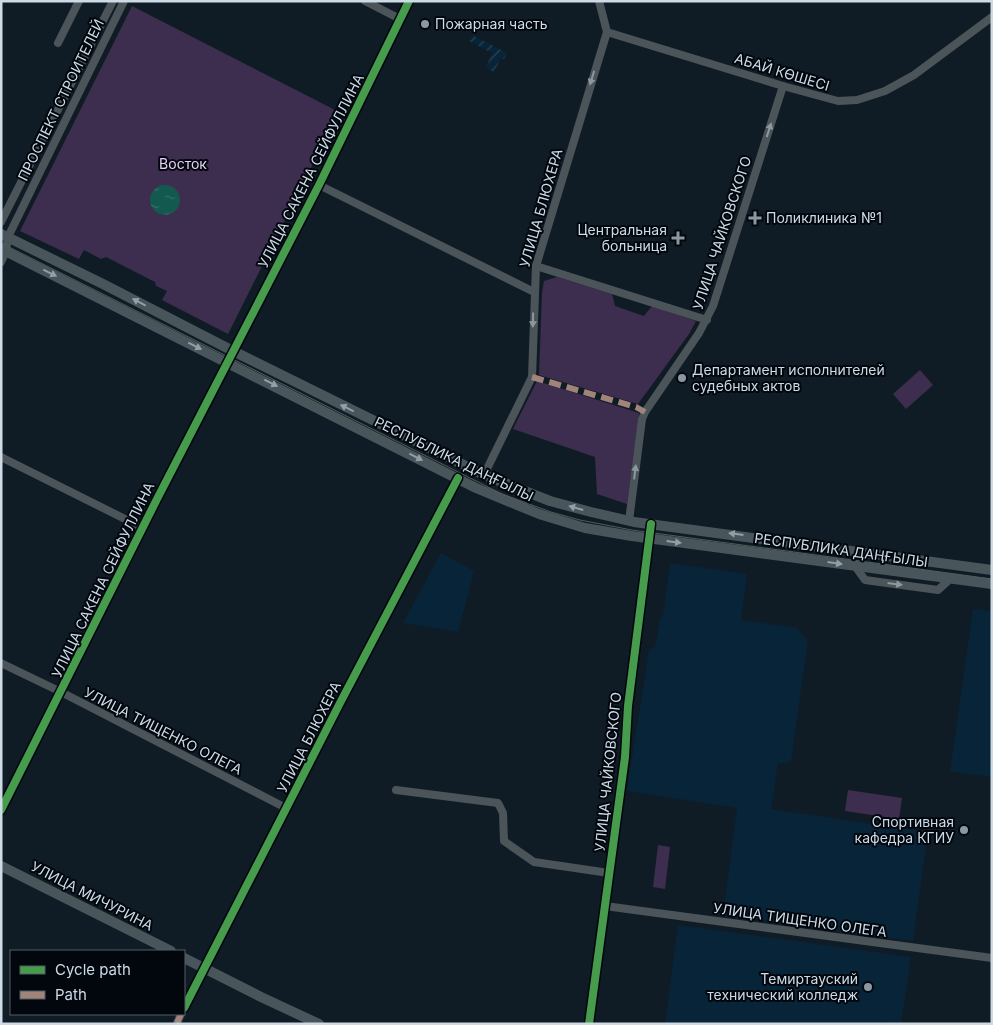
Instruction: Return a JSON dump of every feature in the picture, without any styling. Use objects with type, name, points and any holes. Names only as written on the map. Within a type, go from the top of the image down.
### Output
[{"type":"main road","name":"РЕСПУБЛИКА ДАҢҒЫЛЫ","points":[[5,235],[233,351],[484,475],[550,501],[629,521],[992,570]]},
{"type":"main road","name":"РЕСПУБЛИКА ДАҢҒЫЛЫ","points":[[4,250],[476,488],[540,514],[585,528],[648,538],[992,584]]},
{"type":"main road","name":"УЛИЦА МИЧУРИНА","points":[[1,866],[169,950]]},
{"type":"main road","points":[[185,958],[319,1024]]},
{"type":"street","points":[[58,43],[79,1]]},
{"type":"street","name":"ПРОСПЕКТ СТРОИТЕЛЕЙ","points":[[1,222],[113,1]]},
{"type":"street","name":"ПРОСПЕКТ СТРОИТЕЛЕЙ","points":[[4,250],[5,235],[124,1]]},
{"type":"street","points":[[364,1],[400,19]]},
{"type":"street","name":"УЛИЦА САКЕНА СЕЙФУЛЛИНА","points":[[1,810],[227,362],[320,185],[409,1]]},
{"type":"street","points":[[599,1],[607,32]]},
{"type":"street","name":"АБАЙ КӨШЕСІ","points":[[607,32],[838,101],[857,100],[885,92],[914,75],[992,17]]},
{"type":"street","name":"УЛИЦА БЛЮХЕРА","points":[[484,475],[532,377],[536,266],[607,32]]},
{"type":"street","name":"УЛИЦА ЧАЙКОВСКОГО","points":[[629,521],[640,433],[645,412],[707,320],[783,86]]},
{"type":"street","points":[[320,185],[534,292]]},
{"type":"street","points":[[1,262],[4,250]]},
{"type":"street","points":[[536,266],[707,320]]},
{"type":"street","points":[[1,457],[143,528]]},
{"type":"street","name":"УЛИЦА БЛЮХЕРА","points":[[185,1006],[458,478]]},
{"type":"street","name":"УЛИЦА ЧАЙКОВСКОГО","points":[[588,1024],[625,757],[628,706],[651,524]]},
{"type":"street","name":"УЛИЦА ТИЩЕНКО ОЛЕГА","points":[[1,663],[286,808]]},
{"type":"street","points":[[396,790],[498,803],[503,813],[504,840],[534,862],[609,873]]},
{"type":"street","name":"УЛИЦА ТИЩЕНКО ОЛЕГА","points":[[605,906],[992,958]]},
{"type":"shaded area","points":[[472,35],[507,53],[504,59],[501,58],[494,72],[486,68],[492,53],[469,41]]},
{"type":"shaded area","points":[[441,553],[474,571],[458,632],[403,623]]},
{"type":"shaded area","points":[[670,563],[747,574],[741,620],[797,628],[808,640],[791,762],[778,763],[771,809],[928,832],[913,941],[723,915],[737,808],[627,791],[649,650],[655,647],[660,619],[663,616]]},
{"type":"shaded area","points":[[973,609],[992,611],[992,777],[950,771]]},
{"type":"shaded area","points":[[678,925],[911,957],[901,1024],[879,1021],[878,1024],[665,1024]]},
{"type":"green space","name":"Восток","points":[[132,6],[339,112],[228,334],[162,300],[167,291],[156,286],[155,282],[106,257],[101,259],[84,250],[79,259],[20,231]]},
{"type":"green space","points":[[557,277],[612,294],[615,306],[644,316],[652,306],[696,321],[689,334],[638,404],[539,375],[544,281]]},
{"type":"green space","points":[[920,370],[933,385],[906,409],[893,394]]},
{"type":"green space","points":[[537,381],[639,413],[627,504],[597,494],[595,457],[513,429]]},
{"type":"green space","points":[[848,790],[902,798],[899,819],[845,811]]},
{"type":"green space","points":[[658,845],[670,847],[665,889],[653,887]]},
{"type":"water","points":[[165,185],[176,189],[180,200],[176,211],[165,215],[154,211],[150,200],[154,189]]},
{"type":"tram line","points":[[1,243],[502,494],[551,512],[580,520],[632,530],[992,579]]},
{"type":"marked path","points":[[532,377],[636,407],[645,412]]},
{"type":"marked path","points":[[177,1023],[181,1015]]},
{"type":"cycle path","points":[[1,810],[156,501],[319,185],[409,1]]},
{"type":"cycle path","points":[[185,1006],[458,478]]},
{"type":"cycle path","points":[[589,1024],[625,757],[628,706],[651,524]]},
{"type":"place","name":"Пожарная часть","points":[[425,24]]},
{"type":"place","name":"Поликлиника №1","points":[[755,218]]},
{"type":"place","name":"Центральная больница","points":[[678,238]]},
{"type":"place","name":"Департамент исполнителей судебных актов","points":[[682,378]]},
{"type":"place","name":"Спортивная кафедра КГИУ","points":[[964,830]]},
{"type":"place","name":"Темиртауский технический колледж","points":[[868,987]]}]
